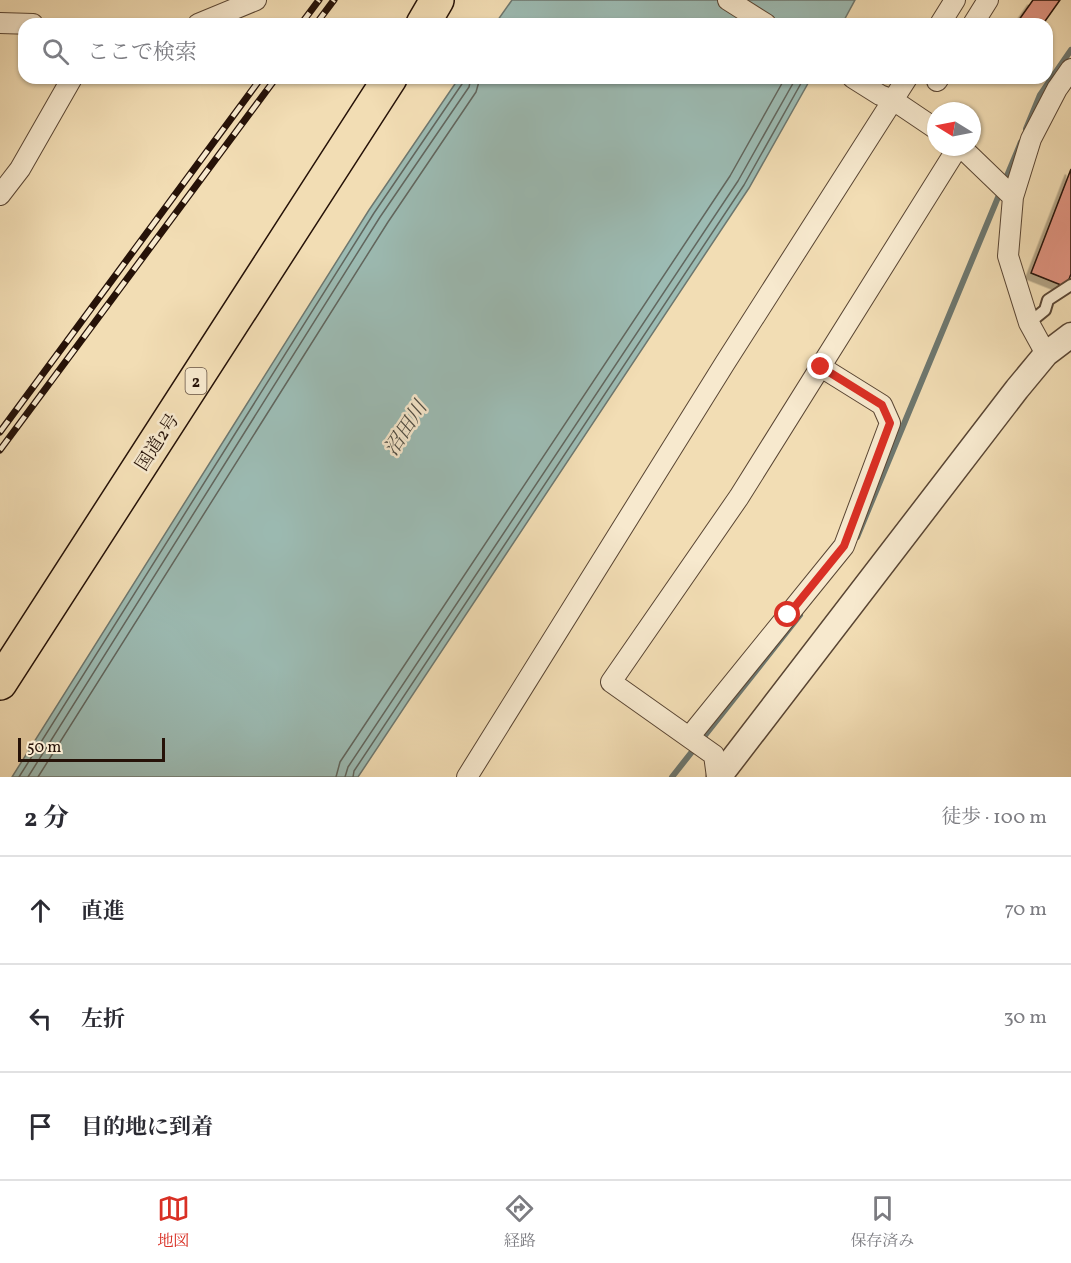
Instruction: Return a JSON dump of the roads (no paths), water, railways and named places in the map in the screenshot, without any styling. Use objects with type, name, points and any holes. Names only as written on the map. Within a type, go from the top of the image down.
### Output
[{"type":"highway","points":[[426,18],[437,0]]},
{"type":"highway","name":"国道2号","points":[[0,683],[386,84]]},
{"type":"street","points":[[216,18],[256,0]]},
{"type":"street","points":[[728,0],[756,18]]},
{"type":"street","points":[[944,18],[955,0]]},
{"type":"street","points":[[977,18],[988,0]]},
{"type":"street","points":[[0,23],[18,24]]},
{"type":"street","points":[[1046,354],[1029,323],[1008,256],[1012,197],[1031,139],[1057,89],[1071,69]]},
{"type":"street","points":[[0,195],[20,169],[69,84]]},
{"type":"street","points":[[863,84],[927,123]]},
{"type":"street","points":[[467,777],[887,98],[901,84]]},
{"type":"street","points":[[954,156],[739,497],[611,682],[690,736],[717,770],[1017,388],[1046,354],[1071,335]]},
{"type":"street","points":[[969,156],[1012,197]]},
{"type":"street","points":[[690,736],[844,546],[890,423],[882,405],[821,367]]},
{"type":"lane","points":[[1029,323],[1045,310],[1048,300],[1071,285]]},
{"type":"water","points":[[512,0],[855,0],[845,18],[499,18]]},
{"type":"water","name":"沼田川","points":[[455,84],[808,84],[749,188],[358,777],[12,777],[369,210]]},
{"type":"waterway","points":[[1053,76],[1071,50]]},
{"type":"waterway","points":[[1026,129],[1040,95],[1048,84]]},
{"type":"waterway","points":[[857,537],[1021,142]]},
{"type":"waterway","points":[[672,777],[800,615]]},
{"type":"railway","points":[[306,18],[319,0]]},
{"type":"railway","points":[[320,18],[334,0]]},
{"type":"railway","points":[[0,432],[257,84]]},
{"type":"railway","points":[[0,450],[272,84]]}]
